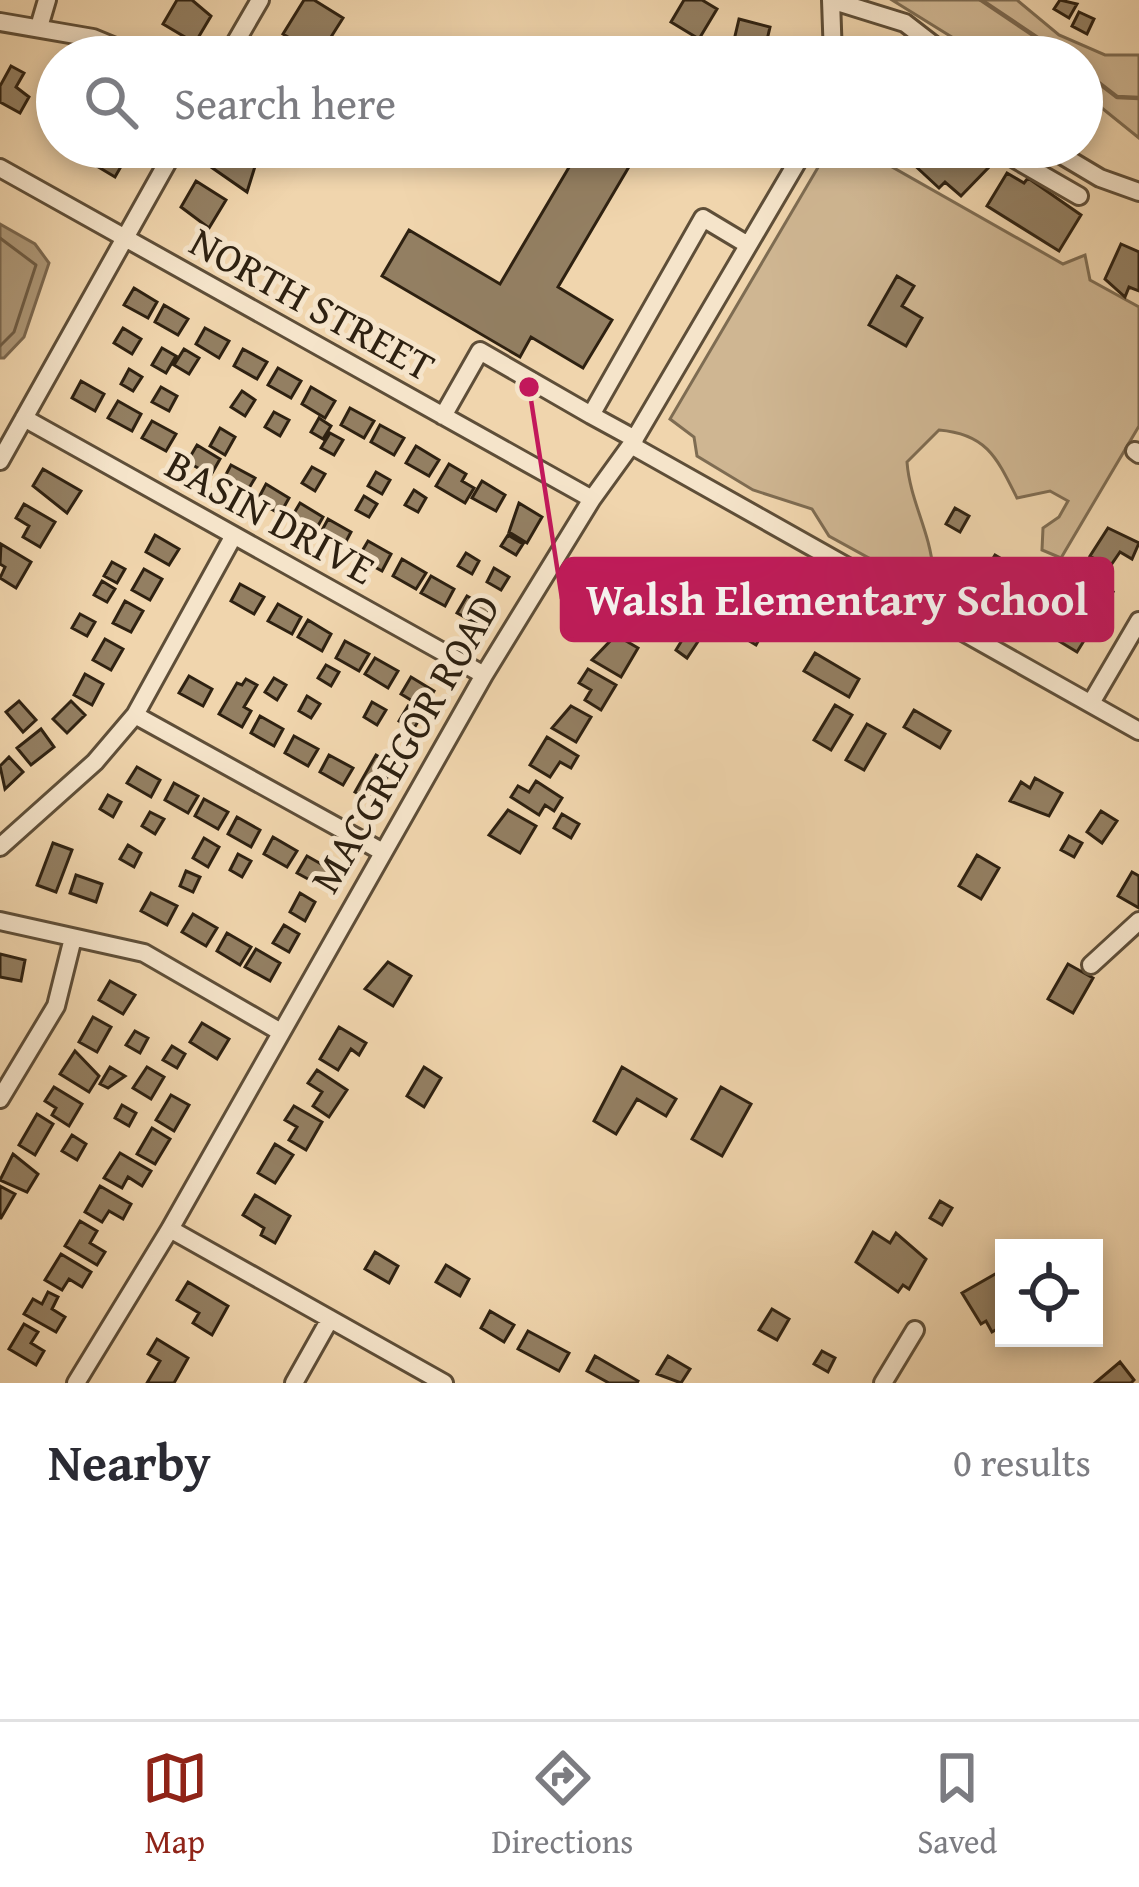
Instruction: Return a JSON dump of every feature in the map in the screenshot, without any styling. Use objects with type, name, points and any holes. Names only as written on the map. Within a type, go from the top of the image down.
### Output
[{"type":"street","points":[[39,27],[46,0]]},
{"type":"street","points":[[239,36],[260,0]]},
{"type":"street","points":[[832,36],[831,0],[905,22],[923,36]]},
{"type":"street","points":[[0,22],[83,36]]},
{"type":"street","name":"NORTH STREET","points":[[0,168],[592,499]]},
{"type":"street","points":[[0,461],[164,168]]},
{"type":"street","name":"MACGREGOR ROAD","points":[[76,1383],[170,1228],[484,675],[592,499],[633,442],[794,168]]},
{"type":"street","points":[[1030,168],[1079,196]]},
{"type":"street","points":[[1083,168],[1139,192]]},
{"type":"street","points":[[591,415],[703,218],[748,245]]},
{"type":"street","points":[[443,416],[480,351],[1139,731]]},
{"type":"street","name":"BASIN DRIVE","points":[[24,418],[484,675]]},
{"type":"street","points":[[0,847],[95,762],[136,715],[233,537]]},
{"type":"street","points":[[1091,703],[1139,621]]},
{"type":"street","points":[[136,715],[381,851]]},
{"type":"street","points":[[0,921],[145,953],[279,1031]]},
{"type":"street","points":[[1091,965],[1139,921]]},
{"type":"street","points":[[0,1099],[56,1006],[74,938]]},
{"type":"street","points":[[170,1228],[444,1383]]},
{"type":"street","points":[[293,1383],[331,1319]]},
{"type":"street","points":[[884,1383],[915,1330]]},
{"type":"shaded area","points":[[892,0],[1017,0],[1061,36],[950,36]]},
{"type":"shaded area","points":[[1103,54],[1139,55],[1139,138],[1103,109]]},
{"type":"shaded area","points":[[818,168],[894,168],[1063,264],[1085,255],[1090,280],[1139,307],[1139,426],[1061,558],[1042,550],[1043,528],[1059,517],[1068,501],[1050,491],[1017,498],[988,450],[955,432],[939,430],[907,462],[933,570],[920,586],[829,536],[812,509],[753,490],[697,456],[694,437],[670,419]]},
{"type":"water","points":[[0,224],[35,244],[49,263],[24,337],[4,358],[0,358]]},
{"type":"building","points":[[177,0],[192,0],[211,16],[199,36],[183,36],[163,24]]},
{"type":"building","points":[[304,0],[314,0],[343,18],[332,36],[283,34]]},
{"type":"building","points":[[684,0],[702,0],[717,9],[701,36],[671,22]]},
{"type":"building","points":[[1060,0],[1077,4],[1069,18],[1054,9]]},
{"type":"building","points":[[1079,12],[1094,19],[1087,34],[1072,26]]},
{"type":"building","points":[[739,19],[770,27],[768,36],[735,36]]},
{"type":"building","points":[[11,66],[24,73],[16,87],[29,97],[20,113],[0,102],[0,86]]},
{"type":"building","points":[[100,168],[120,168],[115,177]]},
{"type":"building","points":[[212,168],[254,168],[247,192]]},
{"type":"building","points":[[569,168],[628,168],[558,287],[612,320],[583,368],[531,337],[520,357],[382,276],[409,230],[500,284]]},
{"type":"building","points":[[917,168],[988,168],[961,196],[945,182],[939,188]]},
{"type":"building","points":[[1007,173],[1024,183],[1028,178],[1081,215],[1059,251],[987,206]]},
{"type":"building","points":[[196,181],[226,200],[209,228],[181,207]]},
{"type":"building","points":[[1121,244],[1139,252],[1139,291],[1129,287],[1125,297],[1105,279]]},
{"type":"building","points":[[897,276],[914,286],[902,306],[922,318],[906,346],[869,325]]},
{"type":"building","points":[[134,288],[157,302],[148,318],[124,305]]},
{"type":"building","points":[[164,305],[188,319],[178,335],[155,322]]},
{"type":"building","points":[[123,328],[141,339],[132,354],[114,343]]},
{"type":"building","points":[[205,328],[229,341],[219,358],[196,344]]},
{"type":"building","points":[[162,348],[176,356],[166,373],[152,365]]},
{"type":"building","points":[[184,349],[199,358],[189,374],[174,365]]},
{"type":"building","points":[[243,349],[267,362],[257,379],[234,366]]},
{"type":"building","points":[[278,368],[301,381],[291,398],[268,385]]},
{"type":"building","points":[[129,369],[142,377],[133,391],[121,384]]},
{"type":"building","points":[[81,381],[104,394],[95,411],[72,398]]},
{"type":"building","points":[[161,387],[177,396],[169,411],[152,402]]},
{"type":"building","points":[[311,387],[335,401],[325,418],[302,404]]},
{"type":"building","points":[[242,391],[255,400],[245,416],[231,407]]},
{"type":"building","points":[[118,401],[141,414],[132,431],[108,418]]},
{"type":"building","points":[[350,408],[374,421],[364,438],[341,425]]},
{"type":"building","points":[[274,412],[289,420],[280,436],[265,427]]},
{"type":"building","points":[[319,418],[331,426],[323,439],[311,432]]},
{"type":"building","points":[[152,421],[176,434],[166,451],[142,438]]},
{"type":"building","points":[[380,425],[404,438],[394,455],[371,442]]},
{"type":"building","points":[[220,428],[235,437],[225,455],[210,446]]},
{"type":"building","points":[[330,433],[343,440],[334,455],[321,448]]},
{"type":"building","points":[[197,445],[220,459],[211,475],[187,462]]},
{"type":"building","points":[[416,446],[439,460],[429,476],[406,463]]},
{"type":"building","points":[[449,464],[466,474],[462,481],[474,488],[465,503],[436,486]]},
{"type":"building","points":[[231,465],[255,478],[245,495],[222,482]]},
{"type":"building","points":[[312,467],[325,474],[315,491],[302,483]]},
{"type":"building","points":[[43,469],[81,491],[67,513],[33,486]]},
{"type":"building","points":[[376,472],[390,480],[382,494],[368,486]]},
{"type":"building","points":[[482,481],[505,495],[496,511],[472,498]]},
{"type":"building","points":[[266,484],[289,498],[280,514],[257,501]]},
{"type":"building","points":[[414,490],[426,498],[418,512],[405,505]]},
{"type":"building","points":[[364,496],[377,504],[369,517],[356,510]]},
{"type":"building","points":[[300,503],[323,517],[314,533],[290,520]]},
{"type":"building","points":[[519,503],[542,517],[527,543],[509,532]]},
{"type":"building","points":[[24,504],[55,522],[40,547],[23,537],[29,526],[16,518]]},
{"type":"building","points":[[955,508],[969,516],[960,532],[946,524]]},
{"type":"building","points":[[328,519],[351,532],[342,549],[319,536]]},
{"type":"building","points":[[1108,528],[1139,543],[1132,559],[1120,552],[1109,568],[1090,556]]},
{"type":"building","points":[[155,535],[179,549],[169,565],[146,552]]},
{"type":"building","points":[[508,535],[523,544],[516,555],[501,546]]},
{"type":"building","points":[[368,541],[391,554],[382,571],[358,558]]},
{"type":"building","points":[[1,544],[31,562],[16,588],[0,578],[5,567],[0,564]]},
{"type":"building","points":[[466,553],[479,561],[472,574],[458,566]]},
{"type":"building","points":[[995,555],[1017,568],[1008,583],[986,570]]},
{"type":"building","points":[[402,559],[426,573],[416,589],[393,576]]},
{"type":"building","points":[[112,562],[125,569],[117,583],[104,576]]},
{"type":"building","points":[[494,568],[509,577],[501,590],[487,582]]},
{"type":"building","points":[[144,569],[162,579],[150,600],[132,590]]},
{"type":"building","points":[[1076,575],[1113,592],[1100,613],[1066,593]]},
{"type":"building","points":[[431,576],[454,589],[445,606],[421,593]]},
{"type":"building","points":[[102,581],[115,589],[107,602],[94,595]]},
{"type":"building","points":[[240,584],[264,597],[254,614],[231,601]]},
{"type":"building","points":[[467,596],[490,609],[481,626],[457,613]]},
{"type":"building","points":[[125,601],[143,611],[131,632],[113,623]]},
{"type":"building","points":[[278,604],[301,617],[292,634],[268,621]]},
{"type":"building","points":[[729,606],[766,627],[756,645],[719,623]]},
{"type":"building","points":[[80,614],[95,622],[87,636],[72,628]]},
{"type":"building","points":[[1054,614],[1090,631],[1077,652],[1044,632]]},
{"type":"building","points":[[308,620],[331,634],[322,651],[298,637]]},
{"type":"building","points":[[687,632],[699,640],[687,658],[676,650]]},
{"type":"building","points":[[616,635],[638,648],[621,677],[592,660]]},
{"type":"building","points":[[105,639],[123,649],[111,670],[93,660]]},
{"type":"building","points":[[345,641],[369,654],[359,671],[336,658]]},
{"type":"building","points":[[815,653],[859,679],[849,697],[804,671]]},
{"type":"building","points":[[375,658],[398,671],[388,688],[365,674]]},
{"type":"building","points":[[326,665],[339,672],[331,686],[318,678]]},
{"type":"building","points":[[588,669],[616,685],[601,710],[585,700],[591,690],[579,683]]},
{"type":"building","points":[[85,674],[103,684],[92,705],[74,695]]},
{"type":"building","points":[[189,676],[212,689],[203,706],[179,693]]},
{"type":"building","points":[[411,677],[434,691],[424,708],[401,694]]},
{"type":"building","points":[[274,678],[286,685],[277,700],[265,692]]},
{"type":"building","points":[[246,679],[257,685],[244,707],[251,711],[242,727],[219,714],[237,683],[242,685]]},
{"type":"building","points":[[307,696],[320,704],[311,718],[299,711]]},
{"type":"building","points":[[19,701],[36,720],[23,732],[6,712]]},
{"type":"building","points":[[71,701],[85,715],[67,733],[53,719]]},
{"type":"building","points":[[372,702],[386,710],[377,725],[364,717]]},
{"type":"building","points":[[835,705],[852,715],[831,750],[814,740]]},
{"type":"building","points":[[408,706],[422,715],[413,730],[399,721]]},
{"type":"building","points":[[571,706],[591,717],[576,742],[552,728]]},
{"type":"building","points":[[914,710],[950,731],[940,748],[904,727]]},
{"type":"building","points":[[260,716],[283,729],[274,746],[251,733]]},
{"type":"building","points":[[867,724],[885,734],[864,770],[846,760]]},
{"type":"building","points":[[41,729],[54,747],[31,765],[17,748]]},
{"type":"building","points":[[294,736],[318,749],[308,766],[285,753]]},
{"type":"building","points":[[547,737],[578,756],[571,768],[560,762],[550,777],[530,765]]},
{"type":"building","points":[[329,755],[353,768],[343,785],[320,772]]},
{"type":"building","points":[[376,755],[394,766],[372,802],[355,792]]},
{"type":"building","points":[[9,757],[23,772],[5,789],[0,766]]},
{"type":"building","points":[[137,767],[160,780],[151,797],[127,783]]},
{"type":"building","points":[[1035,778],[1062,793],[1049,816],[1010,801],[1021,782],[1030,788]]},
{"type":"building","points":[[536,781],[562,798],[554,811],[545,805],[539,815],[511,797],[518,786],[529,792]]},
{"type":"building","points":[[174,783],[198,796],[188,813],[165,800]]},
{"type":"building","points":[[108,795],[121,802],[113,817],[100,809]]},
{"type":"building","points":[[204,799],[228,812],[218,829],[195,816]]},
{"type":"building","points":[[508,810],[536,826],[520,853],[489,835]]},
{"type":"building","points":[[1101,811],[1117,821],[1102,843],[1087,832]]},
{"type":"building","points":[[150,812],[164,819],[155,834],[142,826]]},
{"type":"building","points":[[562,814],[579,824],[571,838],[554,828]]},
{"type":"building","points":[[237,817],[260,830],[251,847],[228,834]]},
{"type":"building","points":[[1069,836],[1082,843],[1074,857],[1061,850]]},
{"type":"building","points":[[273,837],[297,851],[287,867],[264,854]]},
{"type":"building","points":[[204,838],[219,847],[208,867],[193,858]]},
{"type":"building","points":[[53,843],[72,850],[56,892],[37,885]]},
{"type":"building","points":[[128,845],[141,853],[134,867],[120,859]]},
{"type":"building","points":[[238,854],[251,861],[242,877],[230,870]]},
{"type":"building","points":[[977,855],[999,868],[981,899],[959,886]]},
{"type":"building","points":[[307,856],[330,869],[321,886],[297,873]]},
{"type":"building","points":[[186,871],[200,877],[193,892],[180,886]]},
{"type":"building","points":[[1132,872],[1139,876],[1139,908],[1118,896]]},
{"type":"building","points":[[76,875],[102,884],[96,902],[70,893]]},
{"type":"building","points":[[151,893],[177,906],[167,925],[141,911]]},
{"type":"building","points":[[300,893],[315,902],[305,921],[290,912]]},
{"type":"building","points":[[193,914],[217,928],[206,946],[182,932]]},
{"type":"building","points":[[284,925],[299,934],[289,952],[273,943]]},
{"type":"building","points":[[227,933],[251,947],[240,965],[217,951]]},
{"type":"building","points":[[256,949],[280,963],[270,981],[245,967]]},
{"type":"building","points":[[0,954],[25,960],[21,981],[0,977]]},
{"type":"building","points":[[388,962],[411,976],[393,1006],[365,989]]},
{"type":"building","points":[[1068,964],[1093,978],[1073,1013],[1048,999]]},
{"type":"building","points":[[110,981],[135,995],[123,1014],[99,1000]]},
{"type":"building","points":[[93,1017],[111,1027],[97,1052],[79,1042]]},
{"type":"building","points":[[202,1023],[229,1039],[217,1059],[190,1042]]},
{"type":"building","points":[[339,1027],[366,1043],[359,1055],[351,1049],[338,1070],[320,1059]]},
{"type":"building","points":[[135,1031],[148,1038],[140,1053],[126,1045]]},
{"type":"building","points":[[172,1046],[185,1054],[177,1068],[163,1060]]},
{"type":"building","points":[[75,1051],[99,1076],[89,1092],[60,1074]]},
{"type":"building","points":[[110,1067],[125,1076],[108,1088],[100,1084]]},
{"type":"building","points":[[147,1067],[164,1077],[151,1099],[133,1088]]},
{"type":"building","points":[[424,1067],[441,1078],[424,1107],[407,1096]]},
{"type":"building","points":[[622,1067],[676,1099],[666,1116],[637,1099],[616,1134],[594,1121]]},
{"type":"building","points":[[317,1070],[347,1090],[329,1117],[313,1106],[322,1092],[308,1083]]},
{"type":"building","points":[[54,1087],[82,1104],[69,1126],[52,1115],[56,1108],[45,1101]]},
{"type":"building","points":[[721,1087],[751,1104],[722,1156],[692,1139]]},
{"type":"building","points":[[171,1095],[189,1105],[174,1131],[156,1120]]},
{"type":"building","points":[[122,1105],[136,1113],[129,1126],[115,1118]]},
{"type":"building","points":[[294,1106],[322,1122],[306,1150],[289,1140],[297,1127],[285,1120]]},
{"type":"building","points":[[37,1114],[53,1124],[35,1155],[19,1145]]},
{"type":"building","points":[[152,1128],[170,1139],[155,1164],[137,1154]]},
{"type":"building","points":[[72,1135],[86,1144],[77,1160],[62,1151]]},
{"type":"building","points":[[275,1144],[293,1155],[275,1183],[258,1173]]},
{"type":"building","points":[[120,1153],[151,1171],[142,1186],[128,1177],[122,1188],[104,1178]]},
{"type":"building","points":[[13,1154],[38,1174],[27,1192],[0,1180]]},
{"type":"building","points":[[0,1186],[15,1194],[1,1218],[0,1218]]},
{"type":"building","points":[[100,1186],[131,1204],[123,1219],[109,1211],[102,1222],[85,1212]]},
{"type":"building","points":[[255,1195],[290,1216],[275,1243],[261,1235],[264,1228],[243,1215]]},
{"type":"building","points":[[940,1201],[952,1208],[942,1225],[930,1218]]},
{"type":"building","points":[[80,1221],[97,1231],[90,1243],[105,1252],[97,1265],[65,1246]]},
{"type":"building","points":[[873,1232],[890,1243],[896,1233],[926,1259],[909,1289],[903,1285],[898,1292],[856,1262]]},
{"type":"building","points":[[375,1252],[398,1266],[389,1283],[365,1269]]},
{"type":"building","points":[[61,1254],[91,1272],[82,1287],[69,1279],[62,1290],[45,1280]]},
{"type":"building","points":[[446,1265],[469,1279],[460,1296],[436,1282]]},
{"type":"building","points":[[995,1274],[995,1330],[986,1321],[981,1324],[962,1293]]},
{"type":"building","points":[[188,1282],[228,1306],[212,1335],[193,1323],[199,1313],[177,1300]]},
{"type":"building","points":[[48,1292],[58,1297],[52,1309],[65,1317],[56,1332],[24,1314],[33,1299],[42,1304]]},
{"type":"building","points":[[772,1309],[789,1319],[777,1340],[759,1330]]},
{"type":"building","points":[[490,1311],[514,1325],[504,1342],[481,1328]]},
{"type":"building","points":[[24,1324],[38,1332],[31,1343],[44,1351],[36,1365],[9,1349]]},
{"type":"building","points":[[528,1331],[569,1353],[559,1371],[518,1349]]},
{"type":"building","points":[[157,1339],[188,1358],[174,1383],[147,1383],[160,1361],[148,1354]]},
{"type":"building","points":[[822,1351],[835,1358],[828,1372],[814,1364]]},
{"type":"building","points":[[595,1356],[637,1383],[609,1383],[587,1371]]},
{"type":"building","points":[[668,1356],[690,1369],[681,1383],[657,1374]]},
{"type":"building","points":[[1120,1362],[1134,1380],[1131,1383],[1095,1383]]},
{"type":"waterway","points":[[981,0],[1035,36]]},
{"type":"waterway","points":[[1103,86],[1117,97],[1139,98]]},
{"type":"place","name":"Walsh Elementary School","points":[[529,387]]}]
